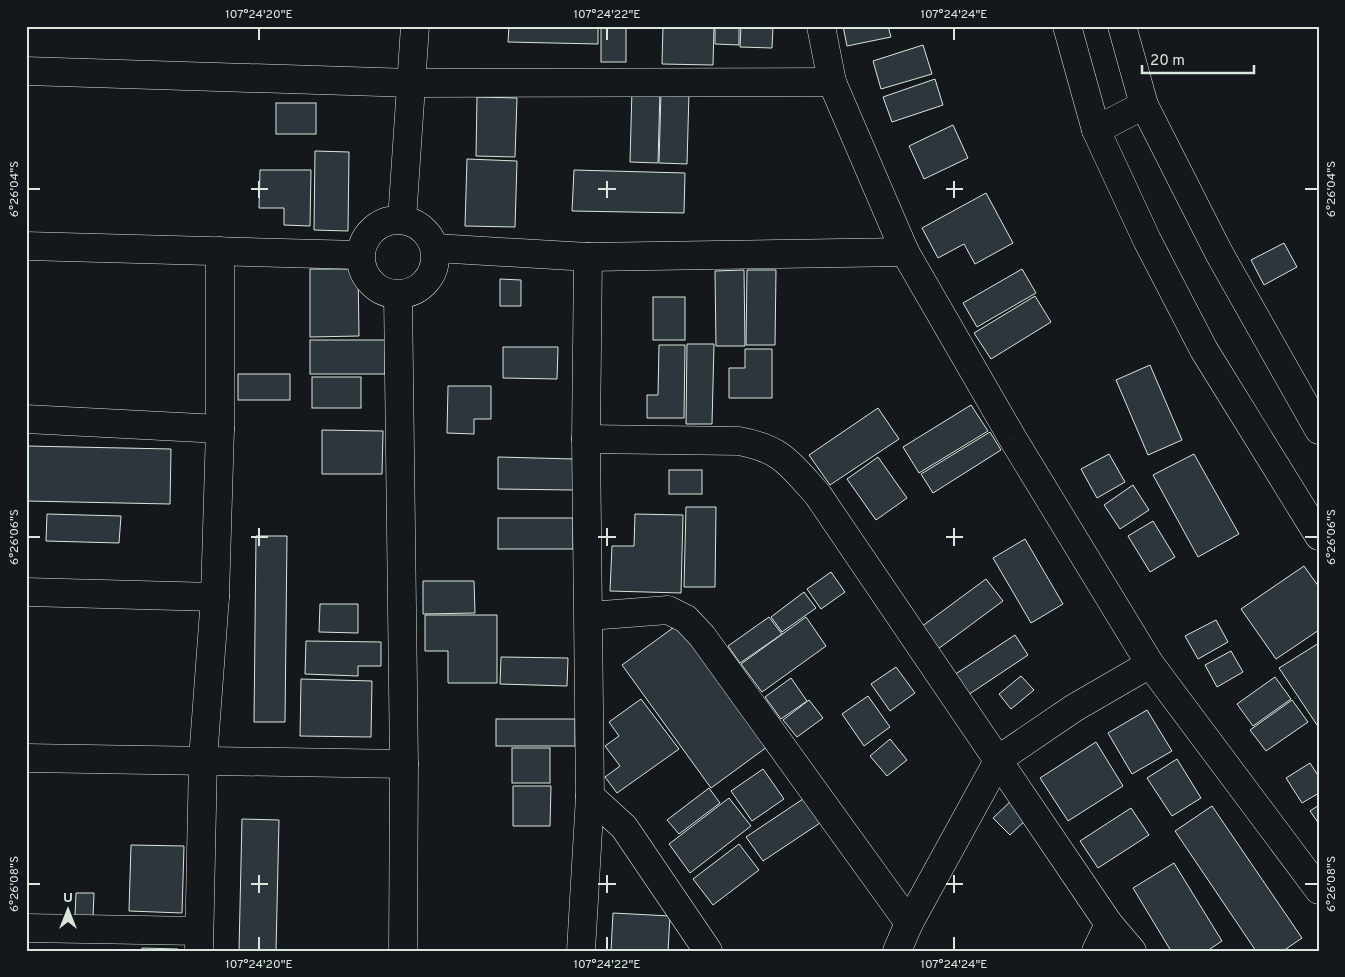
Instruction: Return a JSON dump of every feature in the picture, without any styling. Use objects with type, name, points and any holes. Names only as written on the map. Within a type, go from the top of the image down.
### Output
[{"type":"street","points":[[402,220],[415,26]]},
{"type":"street","points":[[821,26],[832,82],[905,252],[1013,439],[1150,664],[1319,890]]},
{"type":"street","points":[[1067,26],[1096,130],[1147,240],[1204,350],[1319,536]]},
{"type":"street","points":[[1122,26],[1144,105],[1219,253],[1319,430]]},
{"type":"street","points":[[26,71],[412,83],[832,82]]},
{"type":"street","points":[[1096,130],[1144,105]]},
{"type":"street","points":[[402,220],[423,228],[435,248],[433,270],[420,288],[398,295],[379,290],[365,275],[360,255],[366,237],[382,224],[402,220]]},
{"type":"street","points":[[26,246],[360,255]]},
{"type":"street","points":[[435,248],[588,257],[905,252]]},
{"type":"street","points":[[26,928],[199,941],[203,759],[215,597],[220,429],[220,251]]},
{"type":"street","points":[[581,951],[590,796],[586,439],[588,257]]},
{"type":"street","points":[[398,295],[404,764],[403,951]]},
{"type":"street","points":[[26,419],[220,429]]},
{"type":"street","points":[[586,439],[739,441],[762,446],[777,452],[818,495],[888,601],[999,759],[1109,924],[1132,951]]},
{"type":"street","points":[[26,592],[215,597]]},
{"type":"street","points":[[588,616],[668,610],[686,619],[702,636],[909,923]]},
{"type":"street","points":[[896,951],[909,923],[999,759],[1074,708],[1150,664]]},
{"type":"street","points":[[26,758],[203,759],[404,764]]},
{"type":"street","points":[[590,796],[624,827],[708,951]]},
{"type":"street","points":[[1096,951],[1109,924]]},
{"type":"building","points":[[509,26],[598,26],[598,44],[508,42]]},
{"type":"building","points":[[601,26],[626,26],[626,62],[601,62]]},
{"type":"building","points":[[663,26],[714,26],[713,65],[662,64]]},
{"type":"building","points":[[715,26],[739,26],[739,45],[715,44]]},
{"type":"building","points":[[741,26],[773,26],[772,48],[740,47]]},
{"type":"building","points":[[843,26],[888,26],[891,37],[847,46]]},
{"type":"building","points":[[923,45],[932,74],[881,89],[873,61]]},
{"type":"building","points":[[935,79],[943,105],[892,122],[883,97]]},
{"type":"building","points":[[632,89],[660,90],[658,163],[630,162]]},
{"type":"building","points":[[661,92],[689,92],[687,164],[659,163]]},
{"type":"building","points":[[477,97],[517,98],[515,157],[476,156]]},
{"type":"building","points":[[276,103],[316,103],[316,134],[276,134]]},
{"type":"building","points":[[953,125],[968,158],[924,179],[909,146]]},
{"type":"building","points":[[315,151],[349,152],[348,231],[314,230]]},
{"type":"building","points":[[467,159],[517,161],[515,227],[465,226]]},
{"type":"building","points":[[260,170],[311,170],[310,226],[284,225],[284,208],[259,208]]},
{"type":"building","points":[[574,170],[685,173],[684,213],[572,211]]},
{"type":"building","points":[[986,193],[1013,243],[975,264],[964,244],[938,258],[922,228]]},
{"type":"building","points":[[1284,243],[1297,267],[1264,285],[1251,260]]},
{"type":"building","points":[[310,269],[358,269],[359,336],[310,337]]},
{"type":"building","points":[[1022,269],[1036,293],[977,327],[963,303]]},
{"type":"building","points":[[744,270],[745,346],[716,346],[715,271]]},
{"type":"building","points":[[747,270],[776,270],[775,345],[746,345]]},
{"type":"building","points":[[500,279],[521,280],[521,306],[500,306]]},
{"type":"building","points":[[1035,296],[1051,322],[991,359],[974,333]]},
{"type":"building","points":[[653,297],[685,297],[685,340],[653,340]]},
{"type":"building","points":[[310,340],[385,340],[385,374],[310,374]]},
{"type":"building","points":[[687,344],[714,344],[712,424],[686,424]]},
{"type":"building","points":[[659,345],[685,345],[684,418],[647,418],[647,395],[658,395]]},
{"type":"building","points":[[503,347],[558,347],[557,379],[503,378]]},
{"type":"building","points":[[745,349],[772,349],[772,398],[729,398],[729,368],[745,368]]},
{"type":"building","points":[[1150,365],[1182,440],[1148,455],[1116,380]]},
{"type":"building","points":[[238,374],[290,374],[290,400],[238,400]]},
{"type":"building","points":[[312,377],[361,377],[361,408],[312,408]]},
{"type":"building","points":[[448,386],[491,386],[491,419],[474,419],[474,434],[447,433]]},
{"type":"building","points":[[971,405],[988,431],[919,473],[903,447]]},
{"type":"building","points":[[878,408],[899,439],[830,485],[809,455]]},
{"type":"building","points":[[322,430],[383,431],[382,474],[322,474]]},
{"type":"building","points":[[990,432],[1001,450],[933,493],[921,474]]},
{"type":"building","points":[[26,446],[171,449],[170,504],[26,501]]},
{"type":"building","points":[[1109,454],[1125,482],[1097,498],[1081,469]]},
{"type":"building","points":[[1194,454],[1239,534],[1198,557],[1153,475]]},
{"type":"building","points":[[498,457],[574,459],[573,490],[498,489]]},
{"type":"building","points":[[878,457],[907,498],[876,520],[847,479]]},
{"type":"building","points":[[669,470],[702,470],[702,494],[669,494]]},
{"type":"building","points":[[1133,485],[1149,510],[1120,529],[1104,505]]},
{"type":"building","points":[[686,507],[716,507],[715,587],[684,587]]},
{"type":"building","points":[[47,514],[121,516],[119,543],[46,541]]},
{"type":"building","points":[[635,514],[683,515],[681,593],[610,591],[612,546],[634,546]]},
{"type":"building","points":[[498,518],[573,518],[573,549],[498,549]]},
{"type":"building","points":[[1153,521],[1175,557],[1150,572],[1128,536]]},
{"type":"building","points":[[256,536],[287,536],[285,722],[254,722]]},
{"type":"building","points":[[1025,539],[1063,604],[1031,623],[993,558]]},
{"type":"building","points":[[1304,566],[1319,587],[1319,630],[1276,659],[1241,609]]},
{"type":"building","points":[[831,572],[845,592],[821,609],[807,589]]},
{"type":"building","points":[[986,579],[1003,601],[938,649],[921,627]]},
{"type":"building","points":[[423,581],[474,581],[475,613],[423,614]]},
{"type":"building","points":[[804,592],[816,608],[782,632],[771,617]]},
{"type":"building","points":[[320,604],[358,604],[358,633],[319,632]]},
{"type":"building","points":[[425,615],[497,615],[497,683],[448,683],[448,651],[425,651]]},
{"type":"building","points":[[769,617],[782,634],[740,663],[728,646]]},
{"type":"building","points":[[806,617],[826,646],[762,692],[741,664]]},
{"type":"building","points":[[1216,620],[1228,642],[1198,659],[1185,636]]},
{"type":"building","points":[[677,625],[767,747],[711,788],[622,665]]},
{"type":"building","points":[[1015,635],[1028,655],[968,695],[954,675]]},
{"type":"building","points":[[306,641],[381,642],[381,666],[358,666],[358,676],[305,674]]},
{"type":"building","points":[[1319,643],[1319,728],[1279,668]]},
{"type":"building","points":[[1231,651],[1243,672],[1217,687],[1205,665]]},
{"type":"building","points":[[501,657],[568,658],[567,686],[500,684]]},
{"type":"building","points":[[896,667],[915,693],[890,711],[871,684]]},
{"type":"building","points":[[1021,676],[1034,690],[1011,709],[999,694]]},
{"type":"building","points":[[1275,677],[1291,699],[1253,726],[1237,704]]},
{"type":"building","points":[[791,678],[807,701],[781,719],[765,697]]},
{"type":"building","points":[[301,679],[372,681],[371,737],[300,736]]},
{"type":"building","points":[[868,696],[890,727],[864,746],[842,714]]},
{"type":"building","points":[[641,699],[679,749],[617,793],[605,777],[620,766],[605,746],[619,736],[609,722]]},
{"type":"building","points":[[809,700],[823,718],[797,737],[783,720]]},
{"type":"building","points":[[1292,700],[1308,722],[1266,751],[1250,730]]},
{"type":"building","points":[[1147,710],[1172,751],[1132,774],[1108,733]]},
{"type":"building","points":[[496,719],[575,719],[575,746],[496,746]]},
{"type":"building","points":[[890,739],[907,760],[887,776],[870,756]]},
{"type":"building","points":[[1096,742],[1123,786],[1068,821],[1040,778]]},
{"type":"building","points":[[512,748],[550,748],[550,783],[512,783]]},
{"type":"building","points":[[1177,759],[1201,798],[1172,816],[1147,778]]},
{"type":"building","points":[[1310,763],[1319,777],[1319,793],[1302,803],[1286,778]]},
{"type":"building","points":[[763,769],[784,799],[752,821],[731,791]]},
{"type":"building","points":[[513,786],[551,786],[550,826],[513,826]]},
{"type":"building","points":[[709,788],[720,803],[679,834],[667,820]]},
{"type":"building","points":[[729,798],[751,826],[690,873],[669,844]]},
{"type":"building","points":[[803,799],[820,823],[763,861],[746,837]]},
{"type":"building","points":[[1011,801],[1028,818],[1010,835],[993,818]]},
{"type":"building","points":[[1319,805],[1319,824],[1310,811]]},
{"type":"building","points":[[1212,806],[1302,938],[1283,951],[1256,951],[1175,831]]},
{"type":"building","points":[[1131,808],[1149,835],[1098,868],[1080,841]]},
{"type":"building","points":[[242,819],[279,820],[276,951],[239,951]]},
{"type":"building","points":[[739,844],[759,870],[713,905],[693,879]]},
{"type":"building","points":[[131,845],[184,846],[182,913],[129,911]]},
{"type":"building","points":[[1174,863],[1222,941],[1207,951],[1171,951],[1133,888]]},
{"type":"building","points":[[76,893],[94,893],[93,917],[75,916]]},
{"type":"building","points":[[613,913],[670,916],[668,951],[611,951]]},
{"type":"building","points":[[142,948],[178,949],[178,951],[142,951]]}]
